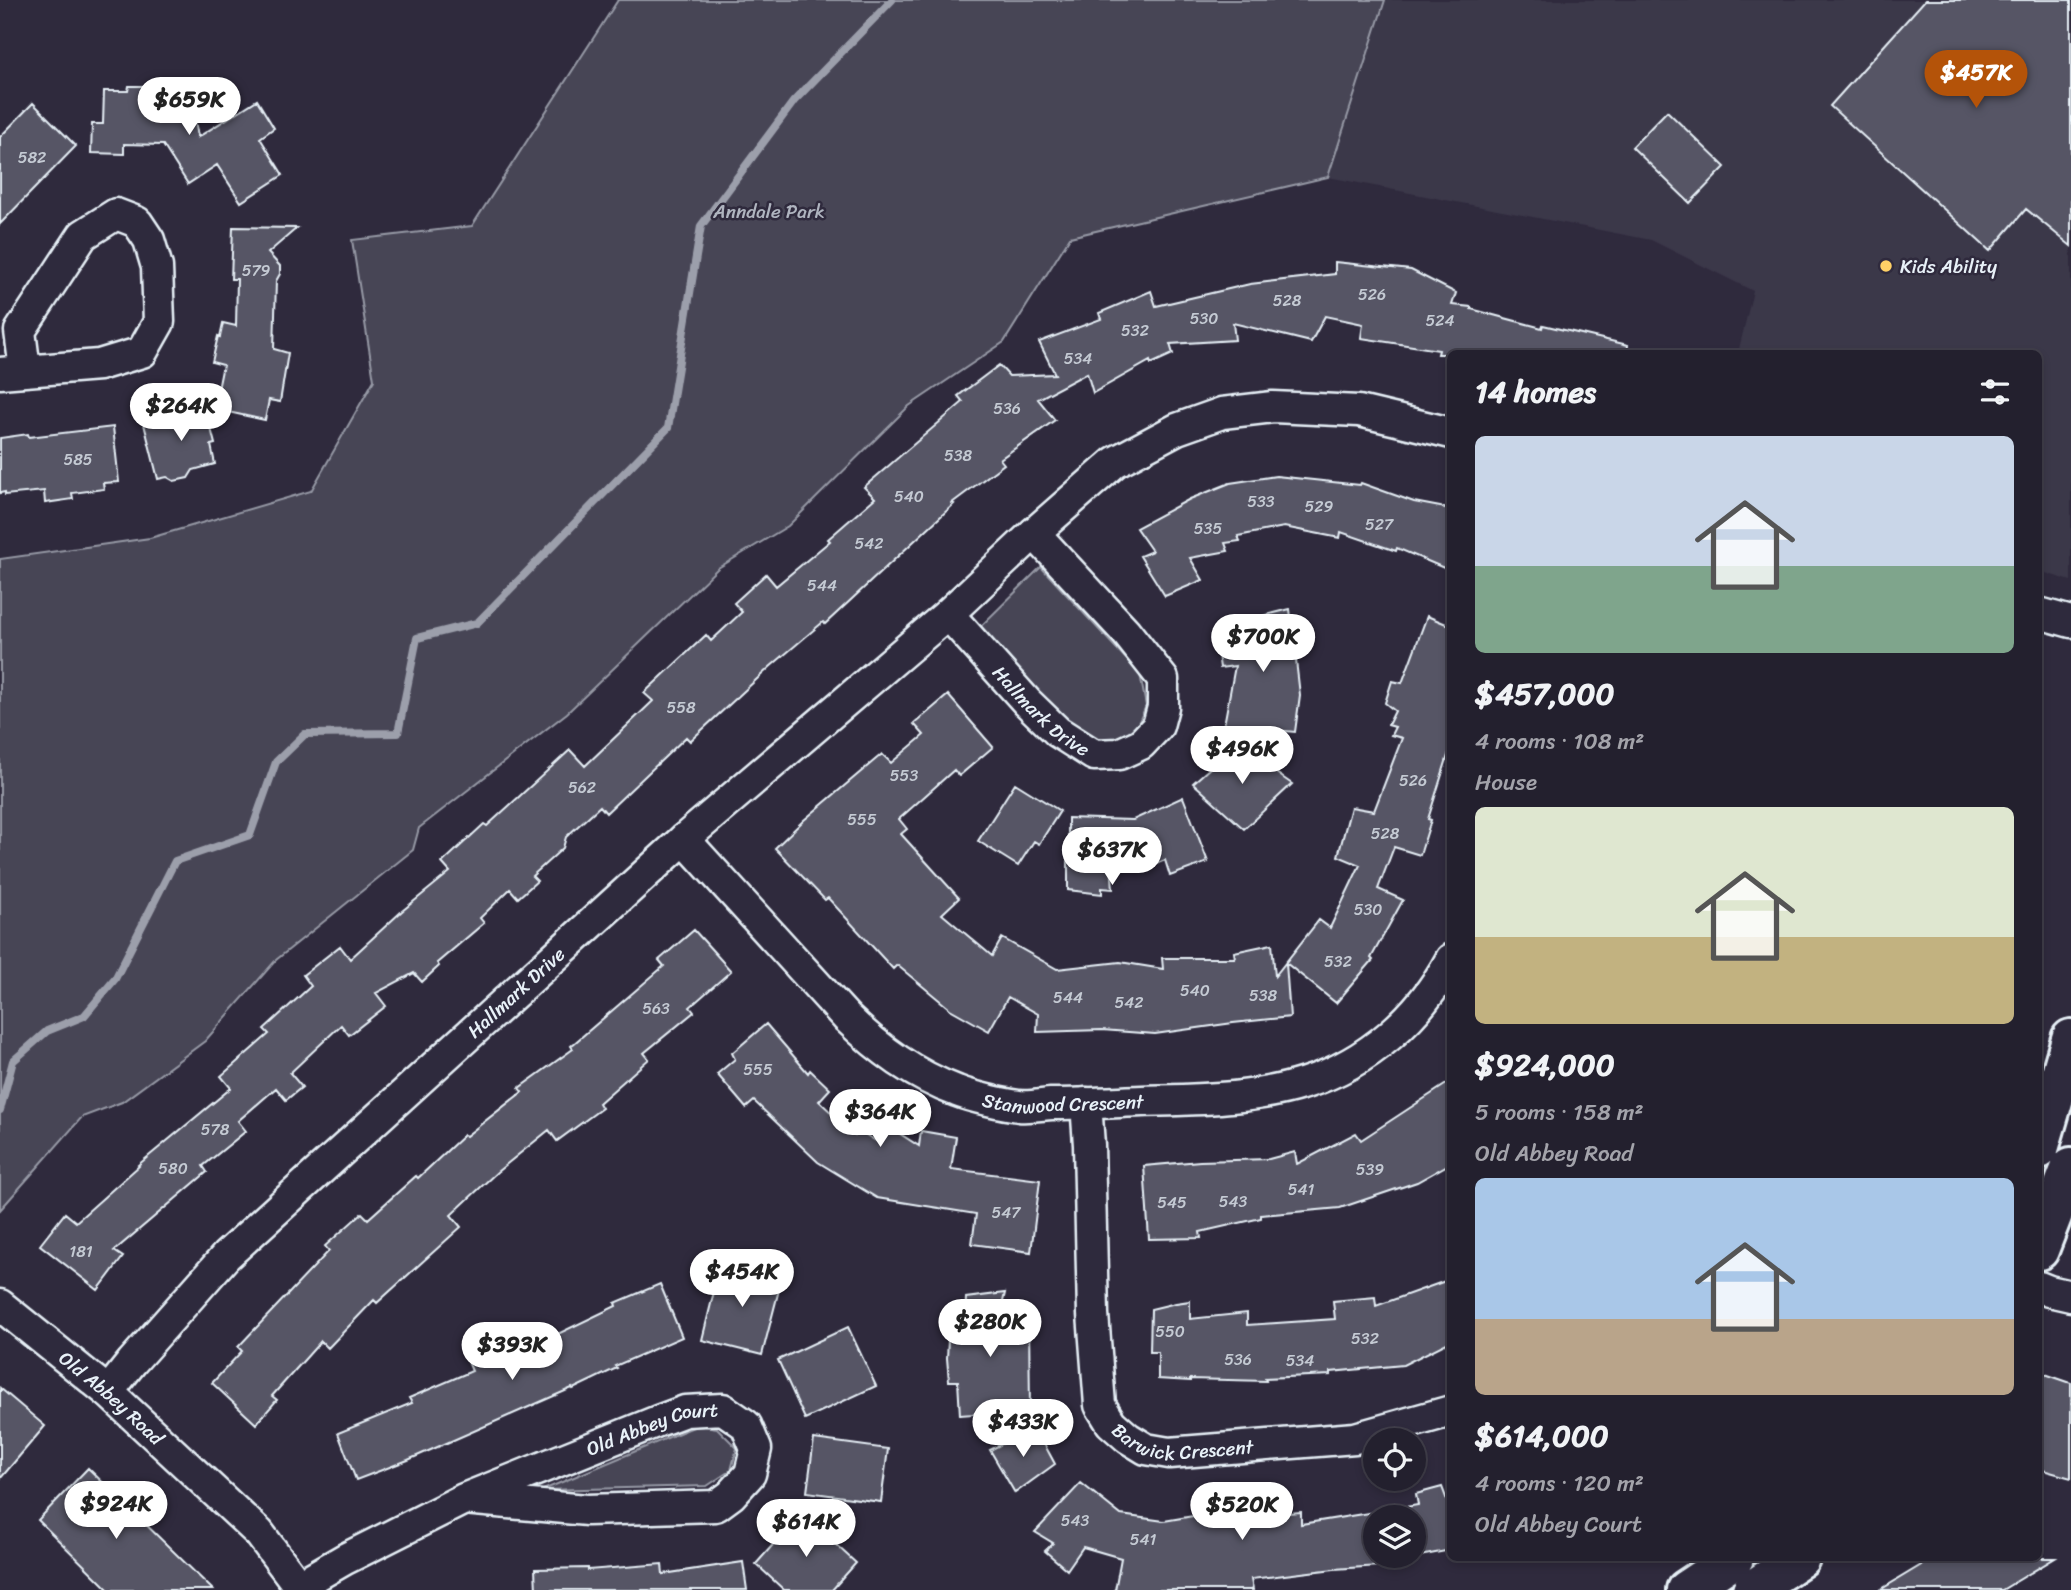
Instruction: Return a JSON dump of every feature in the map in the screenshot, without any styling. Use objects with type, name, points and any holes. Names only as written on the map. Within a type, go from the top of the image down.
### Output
[{"type":"street","points":[[116,214],[137,222],[149,240],[156,267],[159,298],[159,322],[142,352],[99,365],[12,371],[20,331],[83,235],[116,214]]},
{"type":"street","name":"Hallmark Drive","points":[[108,1392],[226,1256],[684,839],[948,614],[1034,533],[1115,463],[1177,429],[1222,413],[1273,407],[1359,411],[1447,432]]},
{"type":"street","name":"Hallmark Drive","points":[[948,614],[1027,702],[1058,732],[1094,755],[1119,754],[1142,744],[1158,726],[1163,707],[1163,679],[1126,632],[1034,533]]},
{"type":"street","points":[[2042,614],[2071,622]]},
{"type":"street","name":"Stanwood Crescent","points":[[684,839],[873,1043],[905,1067],[932,1081],[960,1092],[1019,1106],[1255,1094],[1314,1080],[1333,1072],[1388,1038],[1437,985],[1447,966]]},
{"type":"street","points":[[2042,1139],[2071,1040]]},
{"type":"street","name":"Barwick Crescent","points":[[1086,1103],[1093,1314],[1100,1405],[1111,1423],[1128,1438],[1146,1449],[1169,1453],[1354,1438],[1447,1412]]},
{"type":"street","points":[[2042,1242],[2071,1167]]},
{"type":"street","points":[[2042,1288],[2071,1296]]},
{"type":"street","name":"Old Abbey Road","points":[[0,1305],[108,1392],[260,1533],[301,1588]]},
{"type":"street","name":"Old Abbey Court","points":[[301,1588],[345,1559],[464,1499],[685,1411],[723,1409],[746,1425],[755,1449],[750,1474],[731,1495],[716,1506],[587,1510],[464,1499]]},
{"type":"street","points":[[1686,1590],[1730,1561]]},
{"type":"street","points":[[1752,1590],[1796,1561]]},
{"type":"shaded area","name":"Kids Ability","points":[[1385,0],[2071,0],[2071,581],[2042,572],[2042,350],[1739,350],[1753,291],[1651,240],[1328,177]]},
{"type":"green space","name":"Anndale Park","points":[[618,0],[1385,0],[1328,177],[1070,237],[1004,342],[909,406],[788,526],[718,568],[567,713],[419,828],[413,850],[276,960],[205,1041],[122,1102],[82,1117],[0,1210],[0,559],[150,538],[311,491],[374,380],[352,240],[472,226]]},
{"type":"green space","points":[[1041,567],[1140,674],[1146,706],[1137,726],[1118,739],[1092,740],[1073,729],[980,627]]},
{"type":"green space","points":[[698,1425],[717,1428],[737,1448],[731,1470],[707,1486],[543,1490]]},
{"type":"building","points":[[1925,0],[2071,0],[2071,246],[2026,209],[1990,251],[1830,106]]},
{"type":"building","points":[[129,86],[150,86],[150,95],[189,88],[198,137],[257,100],[274,128],[260,138],[283,175],[241,202],[217,165],[188,184],[163,145],[124,144],[124,154],[91,153],[92,124],[103,124],[104,91],[128,91]]},
{"type":"building","points":[[33,103],[76,146],[0,224],[0,137]]},
{"type":"building","points":[[1667,111],[1725,167],[1690,203],[1632,147]]},
{"type":"building","points":[[233,227],[297,228],[268,253],[280,266],[276,281],[274,349],[288,353],[280,402],[269,400],[265,420],[214,409],[223,365],[212,362],[218,336],[220,337],[223,323],[236,326],[237,279],[231,279]]},
{"type":"building","points":[[1335,262],[1411,270],[1456,293],[1452,305],[1471,307],[1542,328],[1543,325],[1628,345],[1627,350],[1447,350],[1447,354],[1438,354],[1439,350],[1361,338],[1363,324],[1325,316],[1311,342],[1233,323],[1235,340],[1170,344],[1173,354],[1151,364],[1150,361],[1093,393],[1087,373],[1038,399],[1055,420],[1000,459],[1004,464],[952,503],[954,504],[825,624],[823,622],[770,667],[690,741],[686,737],[606,813],[600,806],[566,837],[563,848],[532,876],[537,881],[518,898],[510,889],[480,918],[484,923],[437,963],[439,966],[422,982],[414,973],[376,993],[386,1006],[349,1035],[341,1025],[290,1073],[302,1087],[286,1100],[276,1088],[238,1121],[246,1131],[203,1166],[207,1172],[114,1251],[123,1257],[98,1290],[40,1245],[65,1213],[76,1222],[138,1165],[231,1088],[221,1076],[269,1034],[264,1029],[311,986],[303,975],[340,946],[350,959],[450,872],[442,863],[570,750],[585,766],[653,701],[644,693],[706,635],[711,641],[742,612],[734,603],[766,574],[776,586],[830,541],[828,539],[875,498],[864,487],[963,402],[958,396],[999,365],[1009,376],[1055,374],[1039,342],[1101,319],[1099,313],[1151,291],[1156,306],[1250,284],[1335,274]]},
{"type":"building","points":[[205,405],[215,444],[211,445],[215,464],[193,470],[188,478],[174,481],[167,477],[158,479],[143,420]]},
{"type":"building","points":[[113,427],[119,482],[103,483],[104,489],[72,493],[73,499],[45,503],[44,491],[5,495],[5,492],[0,493],[0,438]]},
{"type":"building","points":[[1276,476],[1361,483],[1414,502],[1447,508],[1447,569],[1397,548],[1396,551],[1341,532],[1340,538],[1284,527],[1238,536],[1240,541],[1225,543],[1228,551],[1190,558],[1203,580],[1165,596],[1140,556],[1152,551],[1136,528],[1190,499],[1230,483]]},
{"type":"building","points":[[1290,609],[1300,695],[1295,732],[1224,725],[1235,666],[1220,668],[1216,640],[1244,635],[1243,621]]},
{"type":"building","points":[[1427,616],[1447,624],[1447,759],[1420,855],[1394,847],[1378,889],[1403,900],[1371,958],[1373,960],[1336,1003],[1286,963],[1290,1017],[1155,1034],[1102,1030],[1037,1032],[1038,1014],[1008,997],[989,1031],[950,1009],[897,965],[893,969],[828,898],[825,900],[775,848],[882,754],[891,763],[924,735],[914,724],[948,695],[993,747],[959,776],[954,770],[899,819],[907,829],[901,834],[959,898],[942,914],[992,956],[1002,938],[1057,969],[1120,962],[1163,969],[1162,958],[1235,958],[1234,952],[1272,944],[1275,976],[1319,920],[1330,928],[1360,865],[1338,856],[1351,807],[1374,811],[1402,738],[1391,735],[1395,727],[1388,725],[1395,711],[1385,703],[1392,681],[1402,683]]},
{"type":"building","points":[[1236,745],[1292,784],[1244,829],[1193,783]]},
{"type":"building","points":[[1015,783],[1060,811],[1039,844],[1034,841],[1018,866],[978,841]]},
{"type":"building","points":[[1183,797],[1208,862],[1170,876],[1165,860],[1158,863],[1154,838],[1110,852],[1113,889],[1102,888],[1102,894],[1068,890],[1068,818],[1133,820]]},
{"type":"building","points":[[694,930],[731,971],[690,1007],[694,1012],[644,1053],[649,1059],[599,1103],[602,1108],[557,1141],[549,1130],[497,1172],[451,1215],[461,1227],[377,1303],[374,1300],[328,1348],[321,1341],[272,1396],[277,1400],[256,1424],[212,1383],[242,1351],[238,1347],[329,1251],[325,1246],[362,1213],[368,1219],[464,1135],[522,1092],[519,1088],[573,1049],[571,1046],[664,966],[659,960]]},
{"type":"building","points":[[766,1024],[808,1073],[810,1070],[830,1089],[819,1101],[855,1135],[858,1130],[876,1141],[886,1125],[919,1146],[921,1131],[956,1137],[951,1169],[1040,1180],[1031,1252],[972,1244],[976,1214],[877,1198],[818,1162],[754,1101],[746,1108],[717,1074],[735,1059],[732,1053]]},
{"type":"building","points":[[1447,1084],[1447,1165],[1417,1182],[1340,1208],[1261,1215],[1261,1218],[1200,1232],[1201,1238],[1149,1239],[1144,1166],[1269,1159],[1295,1152],[1297,1164],[1356,1133],[1361,1140]]},
{"type":"building","points":[[721,1263],[782,1278],[762,1355],[702,1340]]},
{"type":"building","points":[[1447,1280],[1447,1343],[1403,1365],[1331,1372],[1331,1375],[1265,1378],[1266,1381],[1158,1379],[1158,1352],[1150,1352],[1151,1309],[1176,1303],[1190,1301],[1190,1319],[1247,1313],[1247,1325],[1335,1319],[1333,1301],[1375,1297],[1376,1306]]},
{"type":"building","points":[[660,1284],[682,1337],[615,1366],[617,1368],[573,1389],[356,1480],[338,1433],[412,1403],[409,1398],[472,1371],[467,1359],[525,1333],[531,1347],[616,1306],[615,1303]]},
{"type":"building","points":[[1005,1293],[999,1319],[1029,1319],[1030,1410],[960,1415],[958,1381],[949,1381],[949,1322],[965,1319],[966,1298]]},
{"type":"building","points":[[848,1327],[876,1386],[805,1419],[778,1360]]},
{"type":"building","points":[[2045,1374],[2071,1383],[2071,1478],[2042,1470],[2042,1383]]},
{"type":"building","points":[[0,1388],[45,1426],[0,1479]]},
{"type":"building","points":[[1035,1427],[1055,1464],[1015,1493],[990,1450]]},
{"type":"building","points":[[814,1439],[888,1449],[881,1502],[807,1492]]},
{"type":"building","points":[[88,1468],[213,1590],[109,1590],[38,1520]]},
{"type":"building","points":[[1081,1483],[1121,1515],[1164,1521],[1199,1515],[1243,1516],[1301,1512],[1301,1524],[1363,1514],[1363,1567],[1251,1579],[1253,1590],[1115,1590],[1121,1558],[1083,1547],[1067,1570],[1045,1551],[1053,1543],[1035,1532]]},
{"type":"building","points":[[1442,1487],[1447,1500],[1447,1551],[1426,1555],[1426,1505],[1418,1505],[1416,1494]]},
{"type":"building","points":[[801,1513],[856,1563],[832,1590],[784,1590],[756,1564]]},
{"type":"building","points":[[2042,1558],[2055,1558],[2002,1590],[1880,1590],[1928,1561],[2042,1561]]},
{"type":"building","points":[[743,1562],[747,1590],[536,1590],[535,1569],[588,1570],[662,1564],[663,1574]]},
{"type":"waterway","points":[[0,1110],[13,1061],[47,1031],[84,1016],[115,979],[175,861],[250,835],[276,762],[305,734],[398,733],[417,638],[477,623],[668,428],[701,226],[794,101],[892,0]]},
{"type":"place","name":"Kids Ability","points":[[1886,266]]}]
